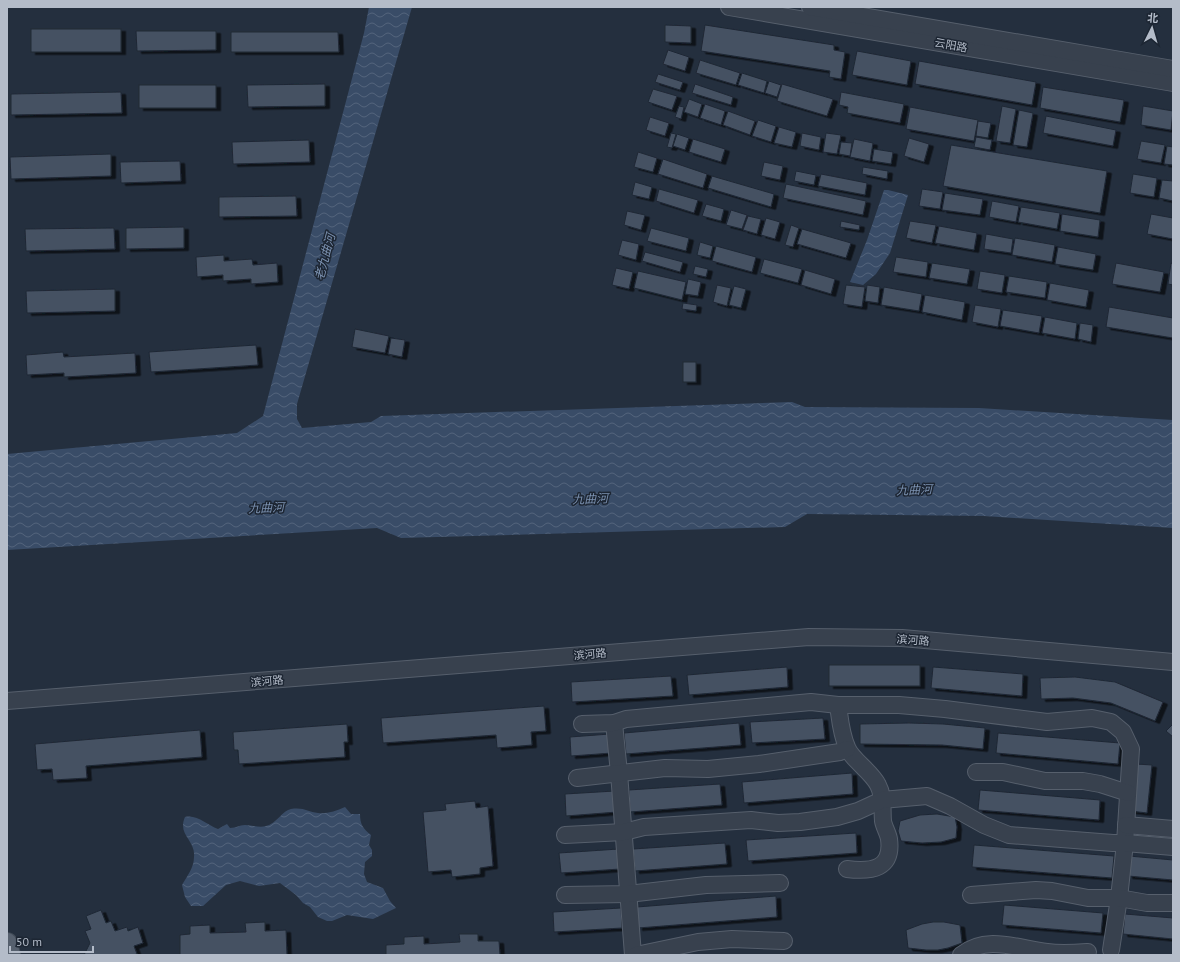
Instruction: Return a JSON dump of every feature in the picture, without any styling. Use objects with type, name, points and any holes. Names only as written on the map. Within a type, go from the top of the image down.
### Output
[{"type":"main road","points":[[7,943],[10,955]]},
{"type":"street","name":"云阳路","points":[[729,7],[1173,83]]},
{"type":"street","name":"云阳路","points":[[810,7],[1173,69]]},
{"type":"street","name":"滨河路","points":[[7,701],[809,637],[902,638],[1173,662]]},
{"type":"street","points":[[582,724],[614,723],[626,719],[811,702],[838,705],[899,705],[945,709],[1047,722],[1092,718],[1111,722],[1123,732],[1131,749],[1116,952],[1087,954],[1048,952],[1001,943],[981,945],[966,951],[961,955]]},
{"type":"street","points":[[838,705],[847,749],[878,785],[882,800],[883,823],[889,836],[890,850],[886,861],[877,869],[862,871],[847,869]]},
{"type":"street","points":[[614,723],[634,955],[698,942],[732,939],[784,941]]},
{"type":"street","points":[[577,778],[665,768],[708,769],[759,764],[840,752],[847,749]]},
{"type":"street","points":[[976,772],[1003,772],[1045,781],[1083,781],[1100,784],[1128,794]]},
{"type":"street","points":[[565,835],[624,832],[644,827],[751,820],[800,822],[837,817],[858,811],[882,800],[927,796],[950,806],[984,825],[1009,835],[1173,847]]},
{"type":"street","points":[[1126,826],[1173,829]]},
{"type":"street","points":[[565,895],[628,894],[706,886],[780,883]]},
{"type":"street","points":[[971,895],[1052,890],[1088,898],[1119,898],[1147,903],[1173,903]]},
{"type":"water","points":[[369,7],[412,7],[297,404],[297,419],[302,428],[371,422],[381,416],[792,402],[805,407],[979,408],[1173,420],[1173,528],[984,516],[807,514],[785,527],[401,538],[377,528],[7,550],[7,454],[237,433],[263,416],[364,33]]},
{"type":"water","points":[[884,190],[908,195],[890,253],[876,274],[863,285],[850,282],[867,240]]},
{"type":"water","points":[[345,807],[351,814],[360,814],[362,826],[371,835],[369,845],[372,850],[372,856],[365,862],[364,874],[367,882],[383,888],[390,901],[396,908],[373,919],[347,915],[332,921],[327,921],[318,917],[310,907],[303,903],[296,895],[280,883],[259,886],[240,881],[226,885],[203,906],[191,906],[185,897],[182,885],[192,868],[194,851],[183,828],[185,817],[189,816],[198,818],[218,829],[227,824],[230,828],[241,825],[263,827],[270,825],[285,812],[291,809],[321,813],[332,812]]},
{"type":"building","points":[[665,25],[691,26],[691,43],[665,42]]},
{"type":"building","points":[[705,25],[834,45],[834,50],[845,52],[841,79],[829,77],[830,71],[701,51]]},
{"type":"building","points":[[31,29],[121,29],[121,52],[31,52]]},
{"type":"building","points":[[136,31],[216,31],[216,50],[137,51]]},
{"type":"building","points":[[231,32],[338,32],[339,52],[231,52]]},
{"type":"building","points":[[668,50],[689,57],[685,71],[663,64]]},
{"type":"building","points":[[857,51],[911,61],[907,85],[852,75]]},
{"type":"building","points":[[700,60],[740,73],[736,85],[696,73]]},
{"type":"building","points":[[919,61],[1036,82],[1032,105],[915,84]]},
{"type":"building","points":[[742,73],[767,81],[764,93],[738,85]]},
{"type":"building","points":[[658,74],[683,82],[680,90],[655,82]]},
{"type":"building","points":[[769,81],[781,85],[777,97],[765,93]]},
{"type":"building","points":[[325,84],[325,106],[248,107],[247,85]]},
{"type":"building","points":[[695,84],[733,97],[731,105],[692,93]]},
{"type":"building","points":[[782,84],[833,99],[827,116],[777,101]]},
{"type":"building","points":[[139,85],[216,85],[216,108],[139,108]]},
{"type":"building","points":[[1043,87],[1124,100],[1120,122],[1040,108]]},
{"type":"building","points":[[653,89],[677,96],[672,110],[648,102]]},
{"type":"building","points":[[121,92],[122,113],[11,115],[11,94]]},
{"type":"building","points":[[841,92],[904,104],[900,123],[847,113],[848,107],[839,105]]},
{"type":"building","points":[[689,99],[702,104],[698,117],[684,112]]},
{"type":"building","points":[[705,104],[725,111],[721,125],[700,118]]},
{"type":"building","points":[[679,106],[684,107],[681,119],[675,117]]},
{"type":"building","points":[[1002,106],[1016,109],[1010,143],[996,141]]},
{"type":"building","points":[[1143,106],[1173,111],[1171,130],[1141,125]]},
{"type":"building","points":[[910,107],[978,120],[974,141],[906,129]]},
{"type":"building","points":[[1019,110],[1033,113],[1027,147],[1013,145]]},
{"type":"building","points":[[728,111],[755,121],[750,135],[723,125]]},
{"type":"building","points":[[1046,116],[1116,130],[1113,146],[1043,133]]},
{"type":"building","points":[[650,117],[669,123],[665,136],[646,130]]},
{"type":"building","points":[[758,120],[776,126],[771,142],[752,136]]},
{"type":"building","points":[[978,121],[991,123],[988,138],[976,136]]},
{"type":"building","points":[[779,127],[796,132],[792,147],[774,143]]},
{"type":"building","points":[[671,133],[676,134],[672,148],[667,147]]},
{"type":"building","points":[[802,133],[821,137],[819,150],[800,146]]},
{"type":"building","points":[[826,133],[841,135],[837,154],[823,152]]},
{"type":"building","points":[[677,134],[689,138],[685,150],[673,146]]},
{"type":"building","points":[[976,137],[992,140],[990,150],[974,147]]},
{"type":"building","points":[[909,138],[929,144],[924,162],[904,156]]},
{"type":"building","points":[[693,139],[725,149],[721,162],[689,152]]},
{"type":"building","points":[[854,139],[873,143],[870,161],[850,157]]},
{"type":"building","points":[[309,140],[310,162],[233,164],[232,142]]},
{"type":"building","points":[[1141,141],[1165,145],[1161,163],[1137,159]]},
{"type":"building","points":[[841,142],[852,143],[850,156],[839,154]]},
{"type":"building","points":[[951,145],[1107,171],[1100,213],[943,186]]},
{"type":"building","points":[[1167,146],[1173,147],[1173,165],[1164,164]]},
{"type":"building","points":[[874,149],[893,152],[891,164],[872,161]]},
{"type":"building","points":[[638,152],[657,158],[653,172],[634,167]]},
{"type":"building","points":[[111,154],[111,176],[11,179],[10,157]]},
{"type":"building","points":[[663,159],[707,174],[703,188],[658,174]]},
{"type":"building","points":[[180,161],[181,181],[121,183],[120,162]]},
{"type":"building","points":[[764,162],[783,166],[780,180],[761,176]]},
{"type":"building","points":[[863,167],[888,171],[887,179],[862,174]]},
{"type":"building","points":[[796,171],[816,175],[814,185],[794,181]]},
{"type":"building","points":[[821,174],[867,183],[865,195],[818,186]]},
{"type":"building","points":[[1133,174],[1157,178],[1154,197],[1130,193]]},
{"type":"building","points":[[712,176],[774,194],[771,207],[708,188]]},
{"type":"building","points":[[1162,180],[1173,181],[1173,201],[1159,198]]},
{"type":"building","points":[[635,182],[652,187],[649,199],[632,195]]},
{"type":"building","points":[[786,184],[866,201],[863,215],[783,198]]},
{"type":"building","points":[[659,189],[698,200],[694,213],[656,201]]},
{"type":"building","points":[[922,189],[943,192],[940,209],[919,206]]},
{"type":"building","points":[[945,193],[983,199],[980,215],[942,210]]},
{"type":"building","points":[[296,196],[297,216],[219,217],[219,197]]},
{"type":"building","points":[[992,201],[1019,206],[1016,222],[989,217]]},
{"type":"building","points":[[706,204],[724,209],[721,221],[702,216]]},
{"type":"building","points":[[1021,207],[1060,213],[1057,229],[1018,222]]},
{"type":"building","points":[[731,210],[747,215],[742,229],[726,225]]},
{"type":"building","points":[[627,211],[645,215],[641,230],[624,225]]},
{"type":"building","points":[[1062,214],[1100,220],[1098,237],[1060,231]]},
{"type":"building","points":[[1151,214],[1173,218],[1173,239],[1147,234]]},
{"type":"building","points":[[748,216],[761,219],[757,234],[743,230]]},
{"type":"building","points":[[766,218],[780,222],[775,239],[761,235]]},
{"type":"building","points":[[841,221],[860,225],[859,230],[840,227]]},
{"type":"building","points":[[910,221],[936,225],[932,243],[906,238]]},
{"type":"building","points":[[791,225],[799,228],[793,247],[785,245]]},
{"type":"building","points":[[939,226],[977,233],[974,250],[935,243]]},
{"type":"building","points":[[184,227],[184,248],[126,249],[126,228]]},
{"type":"building","points":[[114,228],[115,249],[26,251],[25,229]]},
{"type":"building","points":[[651,228],[689,238],[686,251],[647,241]]},
{"type":"building","points":[[802,229],[851,243],[846,258],[797,244]]},
{"type":"building","points":[[986,234],[1013,239],[1011,253],[984,249]]},
{"type":"building","points":[[1015,238],[1055,245],[1052,262],[1012,255]]},
{"type":"building","points":[[622,240],[639,244],[636,260],[618,255]]},
{"type":"building","points":[[700,242],[713,246],[710,258],[697,255]]},
{"type":"building","points":[[716,246],[756,257],[752,272],[712,261]]},
{"type":"building","points":[[1058,247],[1096,254],[1093,270],[1055,264]]},
{"type":"building","points":[[645,252],[683,262],[680,272],[642,261]]},
{"type":"building","points":[[224,255],[224,261],[252,259],[253,265],[277,263],[278,282],[251,284],[251,279],[223,281],[223,275],[197,277],[196,257]]},
{"type":"building","points":[[896,257],[928,262],[926,277],[893,272]]},
{"type":"building","points":[[764,259],[802,269],[798,283],[760,273]]},
{"type":"building","points":[[932,263],[970,269],[967,284],[929,278]]},
{"type":"building","points":[[1116,263],[1164,272],[1160,292],[1112,284]]},
{"type":"building","points":[[1171,263],[1173,264],[1173,285],[1168,284]]},
{"type":"building","points":[[695,266],[708,269],[706,277],[693,274]]},
{"type":"building","points":[[616,268],[633,272],[629,289],[612,285]]},
{"type":"building","points":[[805,270],[835,279],[831,294],[801,285]]},
{"type":"building","points":[[638,271],[686,282],[682,300],[634,288]]},
{"type":"building","points":[[980,271],[1005,275],[1002,293],[977,289]]},
{"type":"building","points":[[1009,276],[1047,282],[1045,298],[1006,292]]},
{"type":"building","points":[[688,279],[701,282],[698,296],[685,294]]},
{"type":"building","points":[[1050,283],[1089,290],[1086,307],[1047,300]]},
{"type":"building","points":[[717,285],[731,288],[727,306],[713,302]]},
{"type":"building","points":[[846,285],[865,287],[862,307],[843,304]]},
{"type":"building","points":[[867,285],[880,287],[878,303],[865,301]]},
{"type":"building","points":[[734,286],[746,289],[741,308],[729,305]]},
{"type":"building","points":[[884,287],[922,294],[919,311],[881,305]]},
{"type":"building","points":[[115,289],[115,311],[27,313],[26,291]]},
{"type":"building","points":[[925,295],[965,302],[962,320],[922,312]]},
{"type":"building","points":[[683,303],[697,305],[696,311],[682,309]]},
{"type":"building","points":[[975,305],[1001,309],[998,327],[972,322]]},
{"type":"building","points":[[1109,307],[1173,318],[1173,338],[1106,327]]},
{"type":"building","points":[[1003,310],[1042,316],[1039,333],[1000,326]]},
{"type":"building","points":[[1045,317],[1077,323],[1075,339],[1042,333]]},
{"type":"building","points":[[1080,323],[1093,325],[1091,342],[1078,339]]},
{"type":"building","points":[[355,329],[389,336],[385,353],[352,347]]},
{"type":"building","points":[[391,338],[405,340],[402,357],[388,354]]},
{"type":"building","points":[[256,345],[258,365],[151,372],[149,352]]},
{"type":"building","points":[[63,352],[64,357],[135,353],[136,373],[64,377],[64,373],[27,375],[26,355]]},
{"type":"building","points":[[683,362],[696,362],[696,382],[683,382]]},
{"type":"building","points":[[829,665],[920,665],[920,686],[829,686]]},
{"type":"building","points":[[787,667],[788,687],[689,695],[687,675]]},
{"type":"building","points":[[933,667],[1023,674],[1022,696],[931,688]]},
{"type":"building","points":[[671,676],[673,696],[572,702],[571,682]]},
{"type":"building","points":[[1075,677],[1115,682],[1163,702],[1155,721],[1111,703],[1073,698],[1041,699],[1040,678]]},
{"type":"building","points":[[544,706],[546,731],[531,732],[532,745],[497,748],[496,735],[383,743],[381,718]]},
{"type":"building","points":[[823,718],[825,739],[752,743],[750,722]]},
{"type":"building","points":[[739,723],[741,745],[626,754],[624,733]]},
{"type":"building","points":[[347,724],[348,742],[344,742],[345,757],[239,764],[238,750],[234,750],[233,732]]},
{"type":"building","points":[[860,724],[943,724],[985,728],[983,749],[942,745],[860,744]]},
{"type":"building","points":[[1173,724],[1173,737],[1166,731]]},
{"type":"building","points":[[200,730],[202,757],[86,766],[87,778],[53,780],[52,769],[37,770],[35,744]]},
{"type":"building","points":[[998,733],[1120,743],[1118,764],[996,753]]},
{"type":"building","points":[[610,734],[612,753],[571,756],[570,737]]},
{"type":"building","points":[[1136,764],[1152,765],[1147,813],[1131,811]]},
{"type":"building","points":[[852,773],[853,794],[744,803],[742,782]]},
{"type":"building","points":[[720,784],[722,805],[630,812],[629,790]]},
{"type":"building","points":[[980,790],[1100,800],[1099,820],[978,810]]},
{"type":"building","points":[[615,791],[617,812],[566,816],[565,794]]},
{"type":"building","points":[[475,801],[476,808],[488,806],[493,866],[480,868],[480,874],[452,877],[451,870],[428,872],[423,812],[446,810],[445,804]]},
{"type":"building","points":[[937,814],[955,817],[957,827],[956,838],[941,842],[922,843],[901,841],[898,831],[900,821],[920,815]]},
{"type":"building","points":[[856,833],[857,853],[748,861],[746,840]]},
{"type":"building","points":[[725,843],[727,864],[635,871],[633,849]]},
{"type":"building","points":[[974,845],[1114,856],[1112,878],[972,867]]},
{"type":"building","points":[[619,849],[620,869],[561,873],[559,853]]},
{"type":"building","points":[[1129,856],[1173,860],[1173,880],[1128,876]]},
{"type":"building","points":[[776,896],[777,917],[638,928],[637,907]]},
{"type":"building","points":[[1004,905],[1103,913],[1101,933],[1002,925]]},
{"type":"building","points":[[621,908],[622,928],[554,932],[553,912]]},
{"type":"building","points":[[101,910],[106,923],[111,921],[115,931],[127,927],[128,931],[138,927],[143,943],[134,946],[137,954],[84,955],[90,943],[85,931],[91,929],[86,916]]},
{"type":"building","points":[[1125,914],[1173,918],[1173,939],[1123,934]]},
{"type":"building","points":[[265,922],[265,931],[286,930],[287,955],[180,955],[180,935],[190,934],[190,926],[210,925],[210,933],[246,932],[245,923]]},
{"type":"building","points":[[944,922],[960,925],[962,943],[938,950],[908,948],[906,930],[922,924]]},
{"type":"building","points":[[459,934],[478,934],[478,941],[499,941],[500,955],[386,955],[386,945],[404,944],[404,937],[424,936],[424,944],[460,942]]},
{"type":"water label","name":"老九曲河","points":[[325,257]]},
{"type":"water label","name":"九曲河","points":[[914,490]]},
{"type":"water label","name":"九曲河","points":[[590,499]]},
{"type":"water label","name":"九曲河","points":[[266,508]]}]
